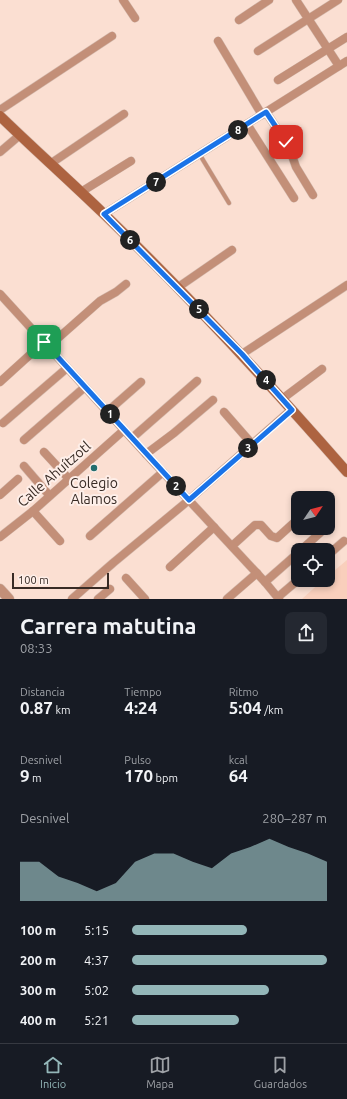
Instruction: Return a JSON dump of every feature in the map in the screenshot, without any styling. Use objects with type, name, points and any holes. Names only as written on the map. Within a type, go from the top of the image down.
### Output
[{"type":"main road","points":[[0,116],[104,214],[242,354],[347,472]]},
{"type":"street","points":[[239,21],[269,0]]},
{"type":"street","points":[[296,0],[339,66]]},
{"type":"street","points":[[258,50],[338,0]]},
{"type":"street","points":[[126,1],[135,18]]},
{"type":"street","points":[[0,110],[112,36]]},
{"type":"street","points":[[278,80],[347,37]]},
{"type":"street","points":[[218,41],[264,114],[289,147],[296,167],[313,195]]},
{"type":"street","points":[[104,214],[200,155],[347,61]]},
{"type":"street","points":[[50,164],[124,114]]},
{"type":"street","points":[[247,124],[294,198]]},
{"type":"street","points":[[0,152],[20,135]]},
{"type":"street","points":[[81,192],[131,161]]},
{"type":"street","points":[[177,288],[232,250]]},
{"type":"street","points":[[0,382],[100,301],[116,292],[126,284]]},
{"type":"street","points":[[242,354],[347,285]]},
{"type":"street","points":[[0,294],[257,573],[278,598],[291,586]]},
{"type":"street","points":[[3,423],[68,368]]},
{"type":"street","points":[[282,399],[322,368]]},
{"type":"street","points":[[132,438],[197,381]]},
{"type":"street","points":[[108,411],[141,382]]},
{"type":"street","points":[[24,440],[85,387]]},
{"type":"street","points":[[146,454],[174,433],[213,400]]},
{"type":"street","points":[[72,599],[292,410]]},
{"type":"street","points":[[224,412],[252,444]]},
{"type":"street","name":"Calle Ahuítzotl","points":[[0,538],[124,430]]},
{"type":"street","points":[[44,452],[69,479]]},
{"type":"street","points":[[24,466],[49,495]]},
{"type":"street","points":[[90,536],[163,472]]},
{"type":"street","points":[[0,495],[18,479]]},
{"type":"street","points":[[32,511],[60,541]]},
{"type":"street","points":[[232,546],[255,525],[260,525],[271,536],[277,538],[291,525]]},
{"type":"street","points":[[170,567],[214,528]]},
{"type":"street","points":[[309,543],[318,535]]},
{"type":"street","points":[[335,549],[344,541]]},
{"type":"street","points":[[265,582],[291,559]]},
{"type":"street","points":[[227,599],[257,573]]},
{"type":"street","points":[[126,578],[145,599]]},
{"type":"street","points":[[0,589],[9,599]]},
{"type":"street","points":[[98,599],[110,589]]},
{"type":"lane","points":[[200,155],[229,203]]},
{"type":"shaded area","points":[[347,560],[347,599],[302,599],[315,587],[335,587],[335,570]]},
{"type":"place","name":"Colegio Alamos","points":[[94,468]]},
{"type":"route","points":[[44,342],[189,500],[292,410],[242,354],[104,214],[200,155],[266,112],[286,142]]}]
